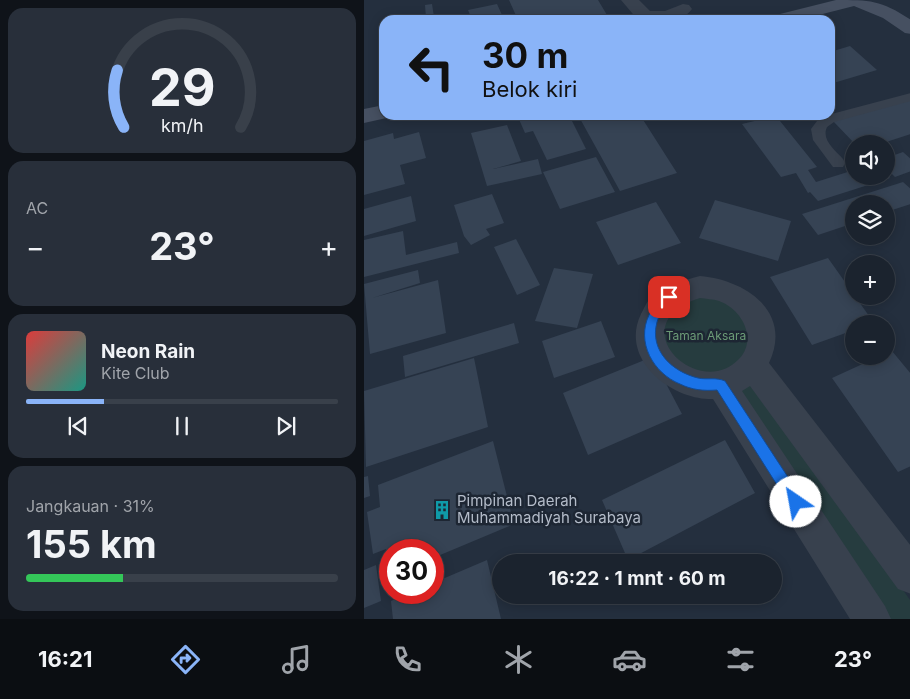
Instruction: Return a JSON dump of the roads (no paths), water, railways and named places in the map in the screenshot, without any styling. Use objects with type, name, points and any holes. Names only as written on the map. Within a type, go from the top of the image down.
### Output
[{"type":"main road","points":[[798,15],[856,0],[889,14],[910,29]]},
{"type":"main road","points":[[364,116],[379,113]]},
{"type":"street","points":[[630,0],[643,15]]},
{"type":"street","points":[[670,15],[685,9]]},
{"type":"street","points":[[700,287],[718,289],[734,295],[748,306],[758,320],[763,336],[760,352],[753,366],[739,378],[721,385],[701,385],[682,380],[666,369],[655,355],[650,339],[651,323],[657,308],[669,297],[684,290],[700,287]]},
{"type":"street","points":[[753,366],[910,576]]},
{"type":"street","points":[[721,385],[872,619]]},
{"type":"lane","points":[[835,117],[910,97]]},
{"type":"lane","points":[[827,120],[820,124],[817,130],[818,137],[838,163]]},
{"type":"place","name":"Pimpinan Daerah Muhammadiyah Surabaya","points":[[442,510]]},
{"type":"park label","name":"Taman Aksara","points":[[706,336]]}]
